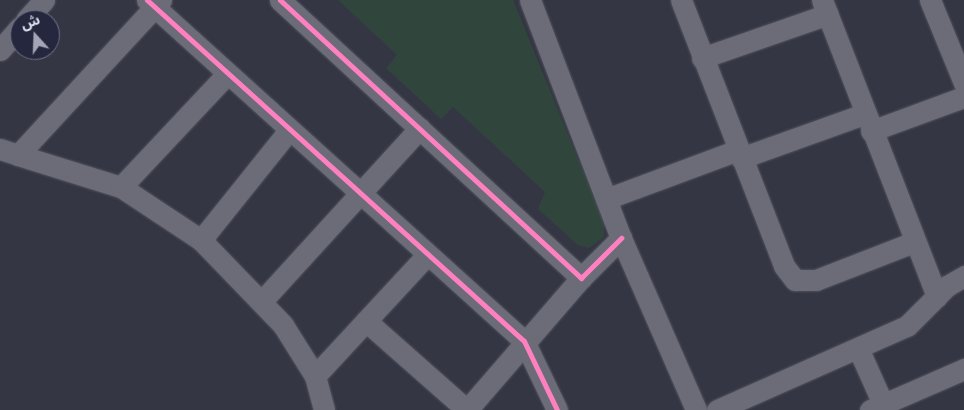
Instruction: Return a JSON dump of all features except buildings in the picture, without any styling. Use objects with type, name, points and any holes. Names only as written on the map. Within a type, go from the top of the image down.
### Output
[{"type":"street","points":[[35,10],[44,0]]},
{"type":"street","points":[[280,0],[580,278]]},
{"type":"street","points":[[530,0],[621,238],[696,410]]},
{"type":"street","points":[[682,0],[702,58],[784,266],[795,280],[816,280],[914,242]]},
{"type":"street","points":[[930,0],[964,83]]},
{"type":"street","points":[[324,410],[314,376],[283,325],[262,301],[201,240],[121,187],[9,152],[154,2],[227,74],[524,341],[557,410]]},
{"type":"street","points":[[702,58],[825,7],[867,122],[937,296]]},
{"type":"street","points":[[0,50],[10,38]]},
{"type":"street","points":[[121,187],[227,74]]},
{"type":"street","points":[[606,200],[739,154],[964,97]]},
{"type":"street","points":[[262,301],[420,128]]},
{"type":"street","points":[[201,240],[289,130]]},
{"type":"street","points":[[366,321],[467,410],[524,341],[580,278],[621,238]]},
{"type":"street","points":[[314,376],[427,255]]},
{"type":"street","points":[[717,410],[906,326],[937,296],[964,276]]},
{"type":"street","points":[[858,348],[873,408],[964,369]]},
{"type":"green space","points":[[338,0],[513,0],[604,223],[604,237],[589,248],[578,245],[538,209],[545,192],[453,107],[441,119],[386,68],[397,55]]},
{"type":"cycle path","points":[[147,0],[524,341],[557,410]]},
{"type":"cycle path","points":[[280,0],[581,278],[621,238]]}]
